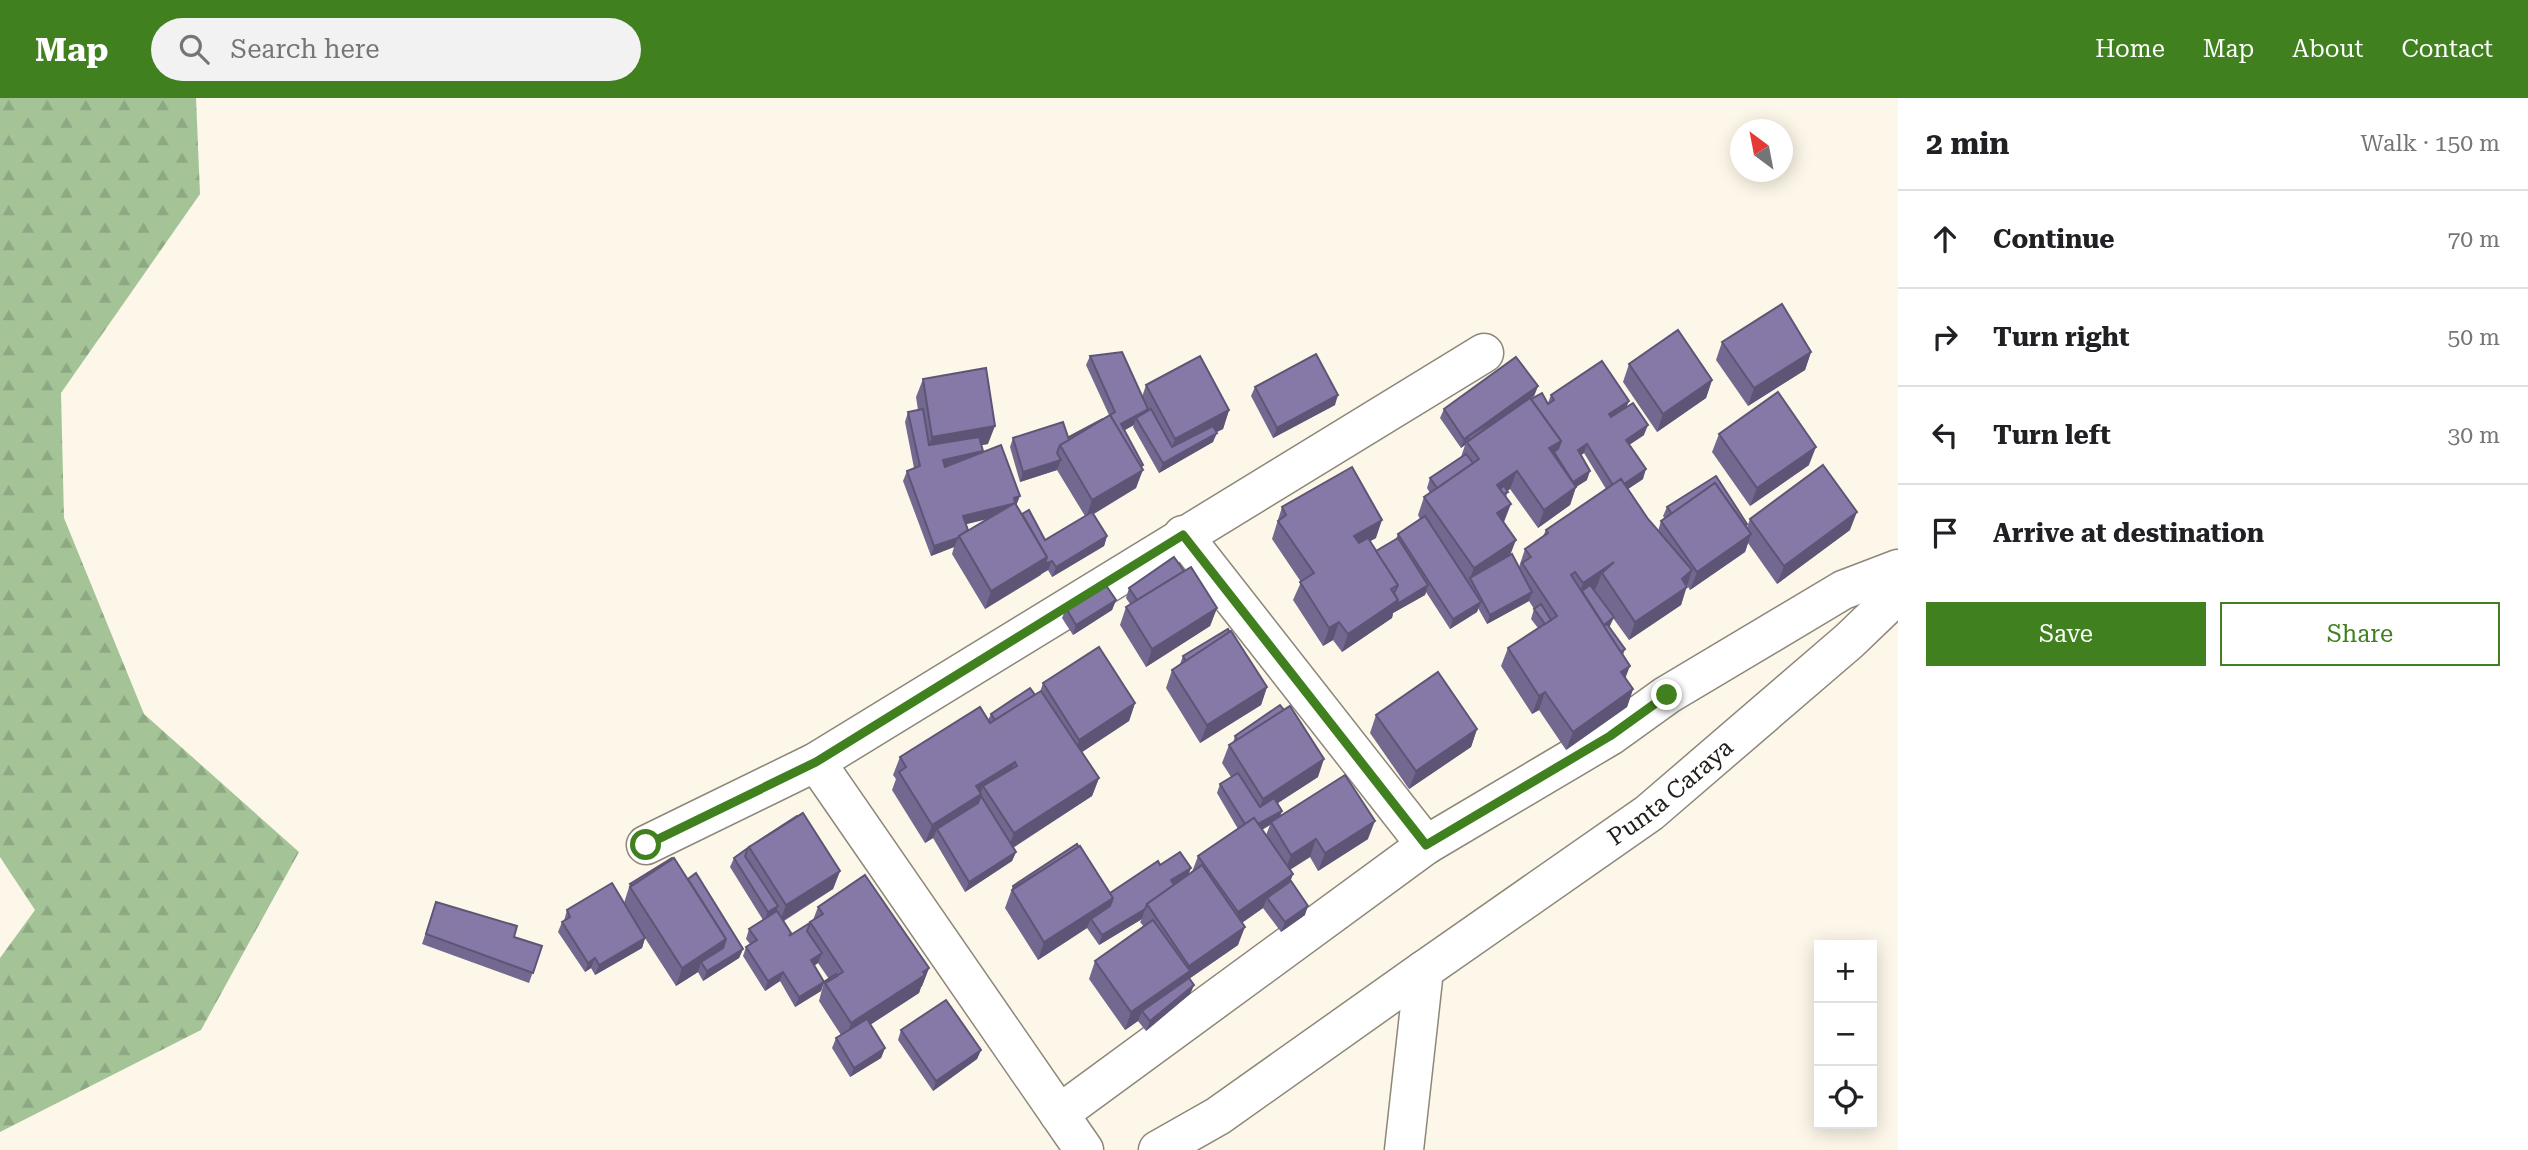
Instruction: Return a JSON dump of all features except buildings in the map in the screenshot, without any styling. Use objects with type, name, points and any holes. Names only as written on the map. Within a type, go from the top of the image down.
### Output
[{"type":"street","points":[[646,845],[816,762],[1183,535],[1484,354]]},
{"type":"street","points":[[1183,535],[1426,845]]},
{"type":"street","points":[[1059,1114],[1426,845],[1610,736],[1667,695],[1843,590],[1898,569]]},
{"type":"street","name":"Punta Caraya","points":[[1158,1150],[1218,1116],[1649,813],[1849,641],[1898,594]]},
{"type":"street","points":[[816,762],[1084,1150]]},
{"type":"street","points":[[1404,1150],[1424,970]]},
{"type":"green space","points":[[0,98],[196,98],[200,194],[61,393],[64,518],[144,714],[299,852],[201,1030],[0,1132],[0,958],[35,910],[0,857]]},
{"type":"route","points":[[646,845],[816,762],[1183,535],[1426,845],[1610,736],[1667,695]]}]
